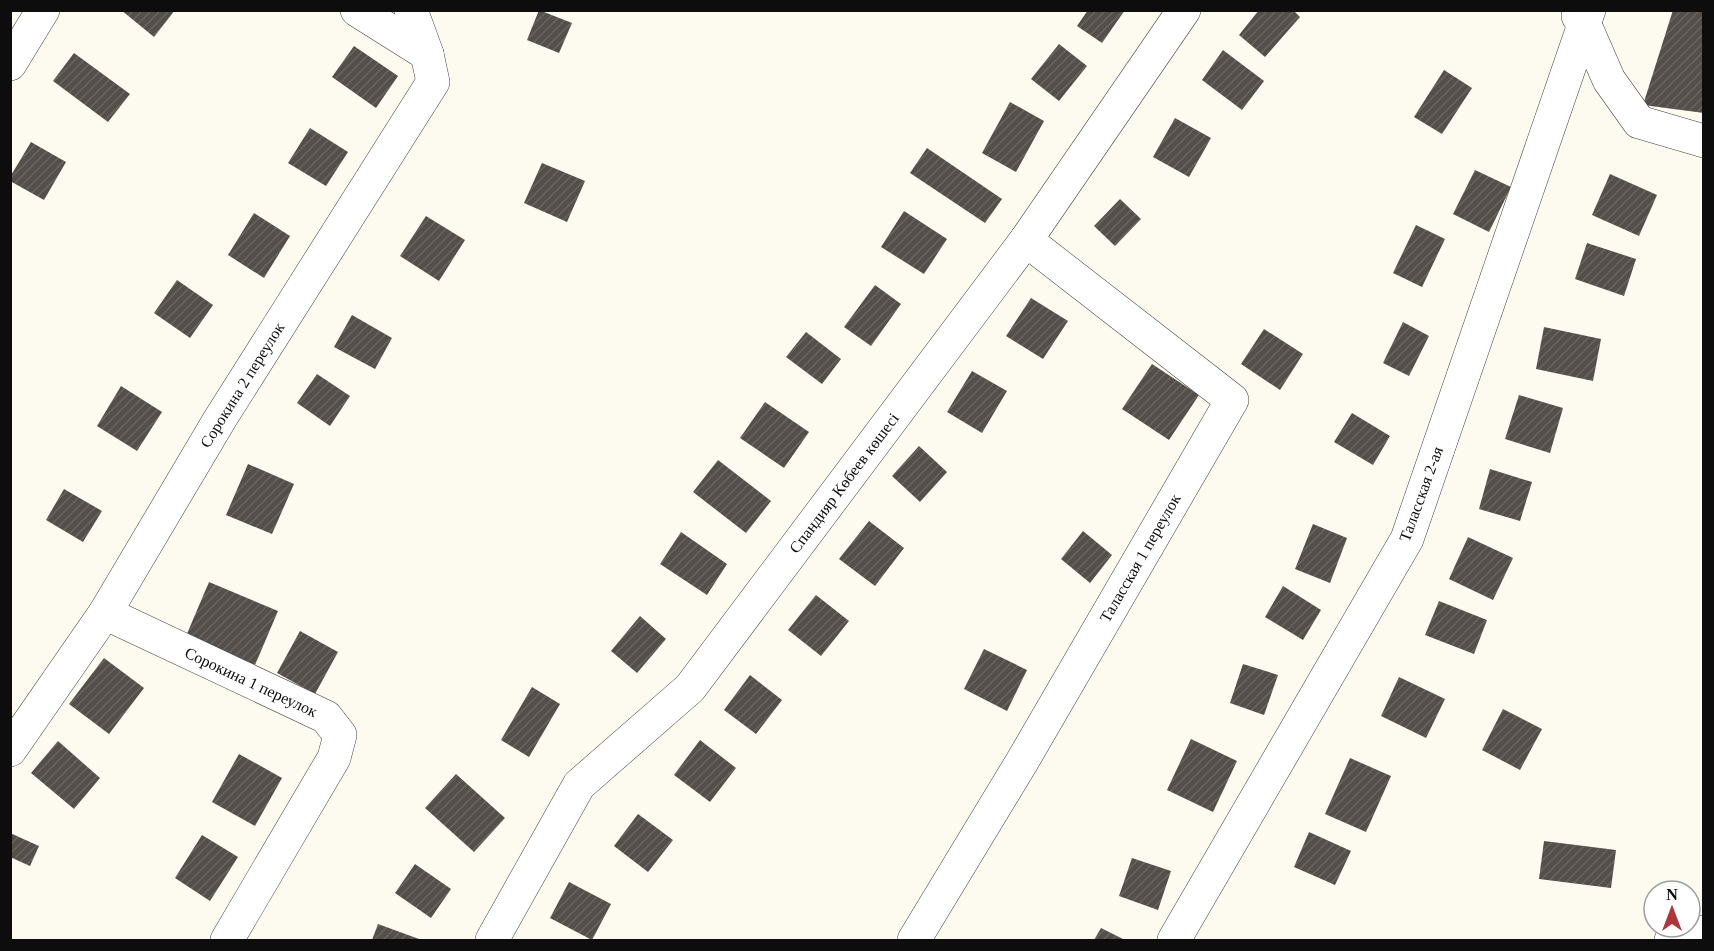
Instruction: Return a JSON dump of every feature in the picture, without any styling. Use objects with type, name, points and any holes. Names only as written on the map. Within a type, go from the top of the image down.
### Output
[{"type":"street","points":[[10,64],[43,10]]},
{"type":"street","points":[[357,10],[427,54]]},
{"type":"street","name":"Сорокина 2 переулок","points":[[10,750],[105,613],[220,419],[433,82],[427,54],[411,10]]},
{"type":"street","name":"Спандияр Көбеев көшесі","points":[[492,940],[579,785],[690,688],[1026,240],[1184,10]]},
{"type":"street","points":[[1582,15],[1609,80],[1639,122],[1704,141]]},
{"type":"street","name":"Таласская 2-ая","points":[[1174,940],[1407,539],[1582,15]]},
{"type":"street","name":"Таласская 1 переулок","points":[[914,940],[1023,760],[1232,400],[1026,240]]},
{"type":"street","name":"Сорокина 1 переулок","points":[[105,613],[326,717],[340,735],[334,758],[227,940]]},
{"type":"street","points":[[1671,940],[1704,932]]},
{"type":"building","points":[[121,10],[175,10],[154,37]]},
{"type":"building","points":[[539,10],[572,23],[559,53],[527,40]]},
{"type":"building","points":[[1088,10],[1125,10],[1102,43],[1077,26]]},
{"type":"building","points":[[1259,10],[1293,10],[1300,17],[1265,57],[1239,35]]},
{"type":"building","points":[[1673,10],[1704,10],[1704,113],[1643,105]]},
{"type":"building","points":[[1059,44],[1087,66],[1059,101],[1031,79]]},
{"type":"building","points":[[354,46],[398,76],[376,108],[332,77]]},
{"type":"building","points":[[1223,50],[1264,81],[1242,110],[1202,80]]},
{"type":"building","points":[[74,53],[130,94],[108,122],[53,81]]},
{"type":"building","points":[[1444,70],[1472,88],[1442,134],[1414,117]]},
{"type":"building","points":[[1010,102],[1044,121],[1016,172],[982,153]]},
{"type":"building","points":[[1175,118],[1211,138],[1189,177],[1153,157]]},
{"type":"building","points":[[310,128],[348,152],[326,186],[288,163]]},
{"type":"building","points":[[31,142],[66,162],[44,200],[10,181],[10,177]]},
{"type":"building","points":[[927,148],[1002,199],[985,223],[910,173]]},
{"type":"building","points":[[542,163],[585,181],[567,222],[524,203]]},
{"type":"building","points":[[1475,170],[1511,187],[1489,232],[1453,214]]},
{"type":"building","points":[[1610,174],[1657,195],[1639,236],[1592,215]]},
{"type":"building","points":[[1120,199],[1141,219],[1115,246],[1094,226]]},
{"type":"building","points":[[904,211],[947,239],[924,274],[881,247]]},
{"type":"building","points":[[254,213],[290,236],[264,278],[228,255]]},
{"type":"building","points":[[426,216],[465,240],[439,281],[400,256]]},
{"type":"building","points":[[1416,225],[1445,239],[1422,287],[1393,273]]},
{"type":"building","points":[[1587,243],[1636,259],[1624,296],[1575,279]]},
{"type":"building","points":[[177,280],[213,305],[190,338],[154,313]]},
{"type":"building","points":[[875,285],[901,304],[871,346],[844,327]]},
{"type":"building","points":[[1031,298],[1068,321],[1043,359],[1006,336]]},
{"type":"building","points":[[352,315],[392,338],[375,369],[334,347]]},
{"type":"building","points":[[1403,322],[1429,336],[1409,376],[1383,363]]},
{"type":"building","points":[[1544,327],[1601,339],[1593,381],[1536,369]]},
{"type":"building","points":[[1264,329],[1303,354],[1280,390],[1241,364]]},
{"type":"building","points":[[806,332],[841,359],[822,384],[786,357]]},
{"type":"building","points":[[1152,364],[1199,395],[1169,440],[1122,409]]},
{"type":"building","points":[[972,371],[1007,391],[982,433],[947,412]]},
{"type":"building","points":[[317,374],[350,396],[330,426],[297,403]]},
{"type":"building","points":[[121,386],[162,412],[137,451],[97,426]]},
{"type":"building","points":[[1519,395],[1563,408],[1550,453],[1505,439]]},
{"type":"building","points":[[765,402],[809,432],[784,468],[740,438]]},
{"type":"building","points":[[1352,413],[1390,436],[1373,465],[1334,442]]},
{"type":"building","points":[[919,446],[947,472],[920,502],[892,476]]},
{"type":"building","points":[[718,460],[771,501],[746,533],[693,492]]},
{"type":"building","points":[[248,464],[294,484],[272,534],[226,515]]},
{"type":"building","points":[[1490,469],[1532,482],[1520,521],[1479,509]]},
{"type":"building","points":[[64,489],[102,511],[83,542],[46,520]]},
{"type":"building","points":[[869,521],[904,548],[875,586],[839,559]]},
{"type":"building","points":[[1313,524],[1347,538],[1330,583],[1295,569]]},
{"type":"building","points":[[1083,531],[1112,555],[1090,583],[1061,559]]},
{"type":"building","points":[[681,532],[727,564],[707,595],[660,564]]},
{"type":"building","points":[[1468,537],[1513,558],[1493,600],[1449,579]]},
{"type":"building","points":[[209,582],[278,611],[255,665],[186,636]]},
{"type":"building","points":[[1283,586],[1321,610],[1303,640],[1265,617]]},
{"type":"building","points":[[816,595],[849,621],[821,656],[788,630]]},
{"type":"building","points":[[1439,601],[1487,620],[1474,654],[1425,635]]},
{"type":"building","points":[[640,616],[666,639],[637,673],[611,651]]},
{"type":"building","points":[[300,631],[338,652],[315,694],[277,673]]},
{"type":"building","points":[[984,649],[1027,670],[1007,711],[964,689]]},
{"type":"building","points":[[104,658],[144,688],[109,734],[69,704]]},
{"type":"building","points":[[1243,664],[1278,675],[1264,715],[1230,703]]},
{"type":"building","points":[[750,675],[782,700],[756,734],[724,710]]},
{"type":"building","points":[[1399,677],[1445,699],[1426,738],[1381,716]]},
{"type":"building","points":[[532,687],[560,704],[529,757],[501,740]]},
{"type":"building","points":[[1503,709],[1542,729],[1520,770],[1482,750]]},
{"type":"building","points":[[1191,739],[1237,761],[1213,812],[1167,790]]},
{"type":"building","points":[[700,740],[736,768],[710,802],[674,775]]},
{"type":"building","points":[[58,741],[100,778],[74,809],[31,773]]},
{"type":"building","points":[[239,754],[282,778],[255,826],[212,802]]},
{"type":"building","points":[[1350,758],[1391,776],[1366,832],[1325,814]]},
{"type":"building","points":[[456,774],[505,818],[474,852],[425,808]]},
{"type":"building","points":[[638,814],[673,840],[648,872],[614,846]]},
{"type":"building","points":[[1309,832],[1351,851],[1335,885],[1294,867]]},
{"type":"building","points":[[10,833],[39,846],[30,866],[10,857]]},
{"type":"building","points":[[202,835],[238,857],[210,901],[175,878]]},
{"type":"building","points":[[1544,841],[1616,850],[1611,888],[1539,879]]},
{"type":"building","points":[[1132,858],[1171,871],[1158,910],[1119,896]]},
{"type":"building","points":[[415,864],[451,889],[431,918],[395,893]]},
{"type":"building","points":[[569,882],[611,904],[592,940],[550,918]]},
{"type":"building","points":[[378,924],[419,939],[372,940]]},
{"type":"building","points":[[1101,928],[1125,940],[1094,940]]}]
